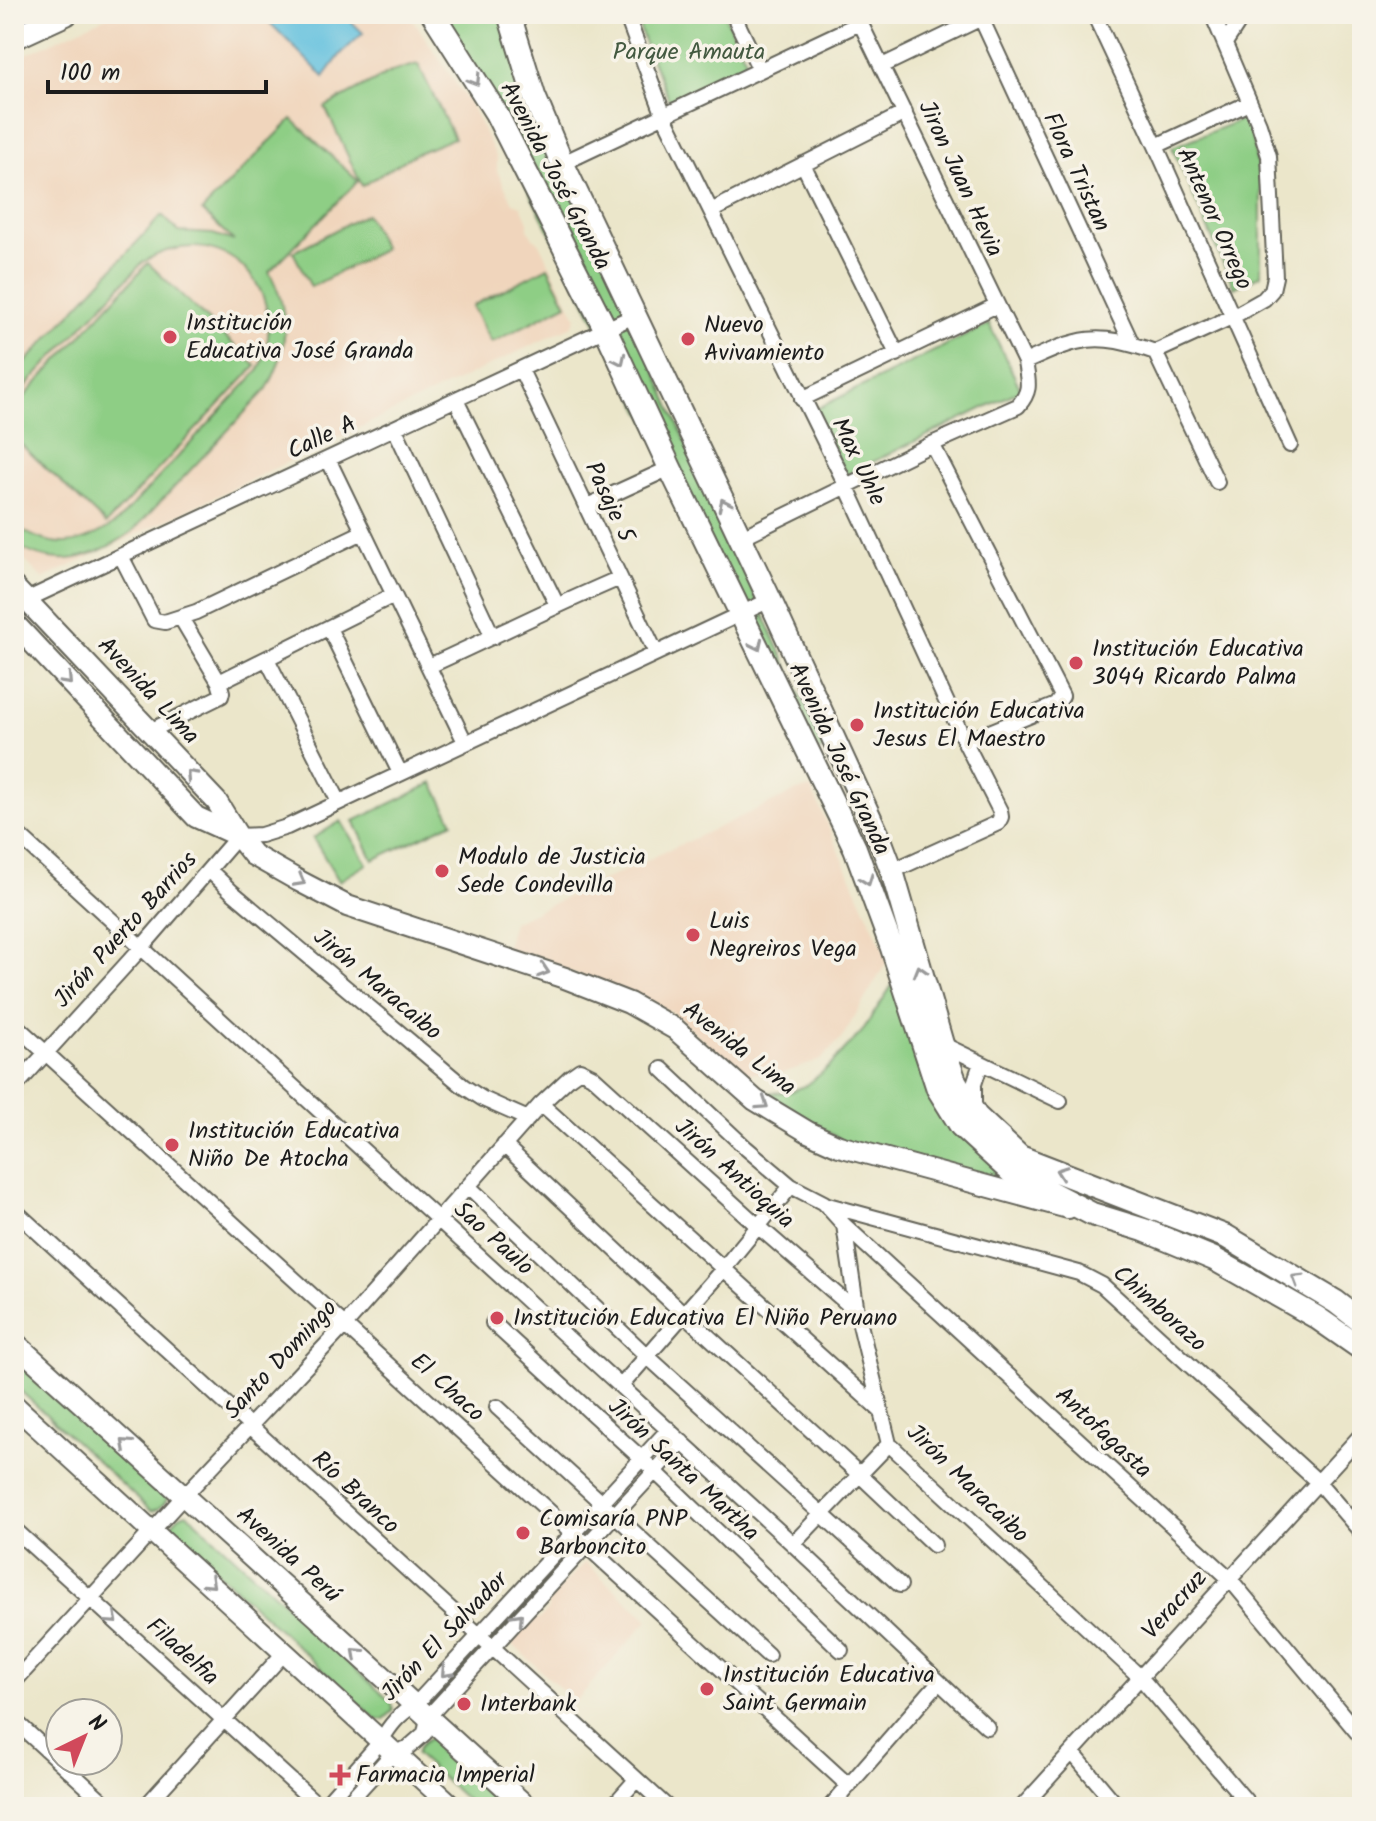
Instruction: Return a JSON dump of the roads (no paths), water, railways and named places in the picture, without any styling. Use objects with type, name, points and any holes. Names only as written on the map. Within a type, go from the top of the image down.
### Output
[{"type":"main road","points":[[14,38],[66,14]]},
{"type":"main road","name":"Avenida José Granda","points":[[433,14],[496,113],[606,330],[855,848],[892,948],[938,1089],[961,1126],[1011,1172],[1092,1214],[1144,1230],[1214,1259],[1316,1317],[1362,1349]]},
{"type":"main road","name":"Avenida José Granda","points":[[509,14],[534,96],[563,163],[881,842],[942,1044],[955,1081],[976,1116],[1020,1157],[1227,1237],[1336,1302],[1362,1322]]},
{"type":"main road","name":"Avenida Lima","points":[[20,594],[217,802],[253,855],[347,906],[565,978],[629,1003],[675,1029],[755,1100],[808,1132],[854,1150],[1092,1214]]},
{"type":"main road","name":"Avenida Lima","points":[[14,623],[196,817],[238,836]]},
{"type":"main road","name":"Avenida Perú","points":[[14,1342],[527,1807]]},
{"type":"main road","points":[[14,1405],[453,1807]]},
{"type":"street","name":"Max Uhle","points":[[626,14],[664,116],[846,485],[1000,811],[998,823],[892,871]]},
{"type":"street","points":[[733,14],[760,70]]},
{"type":"street","name":"Antenor Orrego","points":[[1094,14],[1234,316],[1290,445]]},
{"type":"street","points":[[740,538],[932,444],[1018,406],[1026,398],[1029,387],[1025,362],[1069,342],[1097,337],[1155,352],[1264,299],[1272,290],[1275,277],[1269,156],[1259,124],[1212,14]]},
{"type":"street","points":[[1225,43],[1244,14]]},
{"type":"street","points":[[882,66],[986,16]]},
{"type":"street","name":"Flora Tristan","points":[[986,16],[1132,344]]},
{"type":"street","points":[[563,163],[760,70],[858,18]]},
{"type":"street","name":"Jiron Juan Hevia","points":[[858,18],[1025,362]]},
{"type":"street","points":[[1156,146],[1249,103]]},
{"type":"street","points":[[711,211],[905,113]]},
{"type":"street","points":[[803,164],[897,354]]},
{"type":"street","points":[[802,399],[997,305]]},
{"type":"street","name":"Calle A","points":[[20,594],[121,556],[636,315]]},
{"type":"street","points":[[1155,352],[1217,482]]},
{"type":"street","name":"Pasaje 5","points":[[521,370],[656,653]]},
{"type":"street","points":[[456,400],[557,605]]},
{"type":"street","points":[[395,429],[493,637]]},
{"type":"street","points":[[932,444],[1062,696],[1056,705],[965,742]]},
{"type":"street","points":[[328,459],[465,742]]},
{"type":"street","points":[[587,506],[670,468]]},
{"type":"street","points":[[121,556],[154,620],[165,622],[181,618],[363,532]]},
{"type":"street","points":[[429,666],[620,578]]},
{"type":"street","points":[[219,682],[394,595]]},
{"type":"street","points":[[238,836],[261,835],[287,827],[400,773],[438,760],[465,742],[770,600]]},
{"type":"street","points":[[150,731],[221,696],[219,682],[181,618]]},
{"type":"street","points":[[329,628],[400,773]]},
{"type":"street","points":[[267,659],[339,802]]},
{"type":"street","name":"Sao Paulo","points":[[14,831],[669,1429],[987,1727]]},
{"type":"street","name":"Jirón Puerto Barrios","points":[[14,1088],[238,836]]},
{"type":"street","name":"Jirón Maracaibo","points":[[209,870],[463,1086],[483,1099],[528,1119]]},
{"type":"street","name":"El Chaco","points":[[14,1024],[849,1786]]},
{"type":"street","points":[[942,1044],[1060,1101]]},
{"type":"street","points":[[976,1116],[973,1092],[981,1063]]},
{"type":"street","name":"Antofagasta","points":[[662,1069],[791,1186],[824,1203],[844,1225],[1229,1578],[1362,1738]]},
{"type":"street","name":"Santo Domingo","points":[[14,1682],[345,1325],[541,1104],[580,1070]]},
{"type":"street","name":"Jirón Antioquia","points":[[580,1070],[592,1076],[857,1312]]},
{"type":"street","name":"Jirón Maracaibo","points":[[541,1104],[880,1410],[889,1444],[1140,1677],[1251,1807]]},
{"type":"street","points":[[504,1145],[934,1545]]},
{"type":"street","points":[[468,1186],[647,1356],[900,1585]]},
{"type":"street","points":[[621,1386],[791,1186]]},
{"type":"street","name":"Chimborazo","points":[[824,1203],[1091,1278],[1318,1482],[1362,1533]]},
{"type":"street","name":"Río Branco","points":[[14,1210],[667,1807]]},
{"type":"street","points":[[844,1225],[857,1312],[880,1410]]},
{"type":"street","name":"Jirón Santa Martha","points":[[493,1323],[642,1459],[841,1650]]},
{"type":"street","points":[[497,1407],[768,1655]]},
{"type":"street","name":"Jirón El Salvador","points":[[322,1807],[387,1747],[408,1748],[425,1733],[421,1711],[479,1636],[669,1429]]},
{"type":"street","name":"Veracruz","points":[[1022,1807],[1362,1434]]},
{"type":"street","name":"Jirón El Salvador","points":[[344,1807],[387,1747],[388,1729],[402,1712],[421,1711],[491,1647],[682,1442]]},
{"type":"street","points":[[793,1544],[889,1444]]},
{"type":"street","name":"Filadelfia","points":[[14,1529],[322,1807]]},
{"type":"street","points":[[145,1807],[285,1652]]},
{"type":"street","points":[[830,1807],[939,1682]]},
{"type":"street","points":[[14,1720],[109,1807]]},
{"type":"street","points":[[1072,1752],[1118,1807]]},
{"type":"street","points":[[612,1807],[636,1780]]},
{"type":"water","points":[[275,14],[344,14],[363,33],[341,54],[324,77],[270,23]]},
{"type":"place","name":"Institución Educativa José Granda","points":[[170,337]]},
{"type":"place","name":"Nuevo Avivamiento","points":[[688,339]]},
{"type":"place","name":"Institución Educativa 3044 Ricardo Palma","points":[[1076,663]]},
{"type":"place","name":"Institución Educativa Jesus El Maestro","points":[[857,725]]},
{"type":"place","name":"Modulo de Justicia Sede Condevilla","points":[[442,871]]},
{"type":"place","name":"Luis Negreiros Vega","points":[[693,935]]},
{"type":"place","name":"Institución Educativa Niño De Atocha","points":[[172,1145]]},
{"type":"place","name":"Institución Educativa El Niño Peruano","points":[[497,1318]]},
{"type":"place","name":"Comisaría PNP Barboncito","points":[[523,1533]]},
{"type":"place","name":"Institución Educativa Saint Germain","points":[[707,1689]]},
{"type":"place","name":"Interbank","points":[[464,1704]]},
{"type":"place","name":"Farmacia Imperial","points":[[340,1775]]},
{"type":"park label","name":"Parque Amauta","points":[[689,52]]}]
